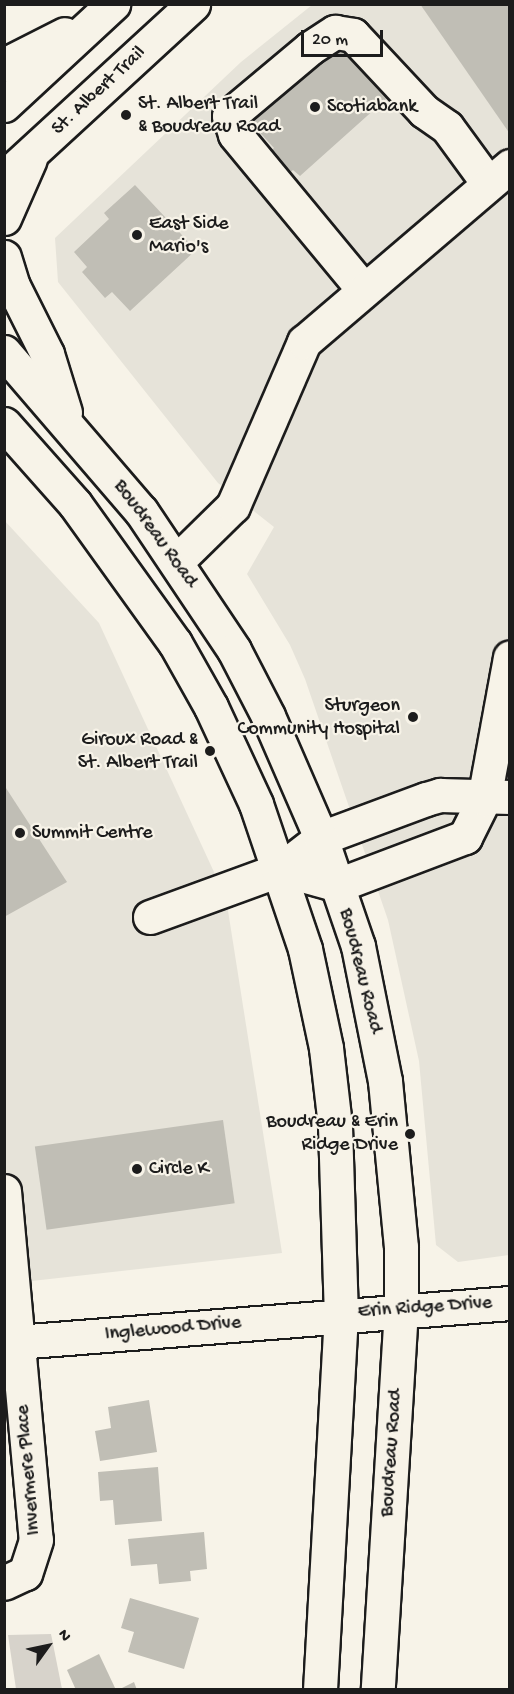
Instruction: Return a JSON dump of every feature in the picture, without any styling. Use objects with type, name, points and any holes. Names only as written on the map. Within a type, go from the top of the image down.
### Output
[{"type":"main road","name":"St. Albert Trail","points":[[4,178],[193,4]]},
{"type":"main road","points":[[4,64],[104,12]]},
{"type":"main road","points":[[4,105],[104,12]]},
{"type":"main road","points":[[177,561],[234,506],[304,342],[363,289],[499,175],[447,127],[424,111],[353,35],[335,32],[310,48],[229,116],[235,134],[363,289]]},
{"type":"main road","points":[[4,218],[34,151]]},
{"type":"main road","points":[[4,257],[13,286],[47,354],[68,423]]},
{"type":"main road","name":"Boudreau Road","points":[[4,352],[68,423],[177,561],[234,650],[268,716],[321,838],[358,946],[385,1081],[400,1236],[401,1309],[378,1689]]},
{"type":"main road","points":[[4,424],[75,504],[175,644],[232,752],[280,869],[305,949],[327,1048],[335,1126],[341,1314],[320,1689]]},
{"type":"main road","points":[[280,869],[338,885],[465,837],[497,798],[510,657]]},
{"type":"main road","points":[[150,917],[280,869],[321,838],[440,795],[497,798]]},
{"type":"main road","name":"Invermere Place","points":[[4,1191],[11,1342],[36,1540],[24,1573],[4,1583]]},
{"type":"main road","name":"Erin Ridge Drive","points":[[341,1314],[510,1303]]},
{"type":"main road","name":"Inglewood Drive","points":[[11,1342],[341,1314]]},
{"type":"shaded area","points":[[312,5],[509,5],[509,1255],[458,1262],[436,1245],[419,1061],[388,920],[305,679],[290,645],[247,574],[274,527],[218,483],[58,282],[55,238],[241,62]]},
{"type":"shaded area","points":[[4,520],[99,623],[226,898],[282,1253],[5,1284]]},
{"type":"shaded area","points":[[51,1634],[62,1689],[16,1689],[8,1635]]},
{"type":"building","points":[[420,4],[510,4],[510,134]]},
{"type":"building","name":"Scotiabank","points":[[330,37],[386,99],[300,176],[293,170],[269,191],[250,170],[274,148],[244,115]]},
{"type":"building","name":"East Side Mario's","points":[[135,185],[196,250],[130,311],[112,292],[105,298],[82,272],[87,267],[74,252],[109,219],[104,213]]},
{"type":"building","name":"Summit Centre","points":[[4,785],[67,882],[4,917]]},
{"type":"building","points":[[223,1120],[235,1203],[47,1230],[35,1146]]},
{"type":"building","points":[[149,1400],[157,1452],[100,1461],[95,1431],[111,1428],[108,1407]]},
{"type":"building","points":[[158,1467],[162,1521],[115,1525],[113,1500],[100,1501],[98,1472]]},
{"type":"building","points":[[204,1532],[207,1569],[190,1571],[191,1581],[159,1584],[157,1564],[131,1566],[128,1539]]},
{"type":"building","points":[[130,1598],[199,1618],[184,1669],[128,1652],[134,1632],[121,1628]]},
{"type":"building","points":[[99,1654],[116,1690],[76,1690],[67,1670]]},
{"type":"building","points":[[134,1682],[137,1690],[118,1690]]},
{"type":"place","name":"Scotiabank","points":[[315,107]]},
{"type":"place","name":"St. Albert Trail & Boudreau Road","points":[[126,115]]},
{"type":"place","name":"East Side Mario's","points":[[137,235]]},
{"type":"place","name":"Sturgeon Community Hospital","points":[[413,717]]},
{"type":"place","name":"Giroux Road & St. Albert Trail","points":[[210,751]]},
{"type":"place","name":"Summit Centre","points":[[20,833]]},
{"type":"place","name":"Boudreau & Erin Ridge Drive","points":[[410,1134]]},
{"type":"place","name":"Circle K","points":[[137,1169]]}]
